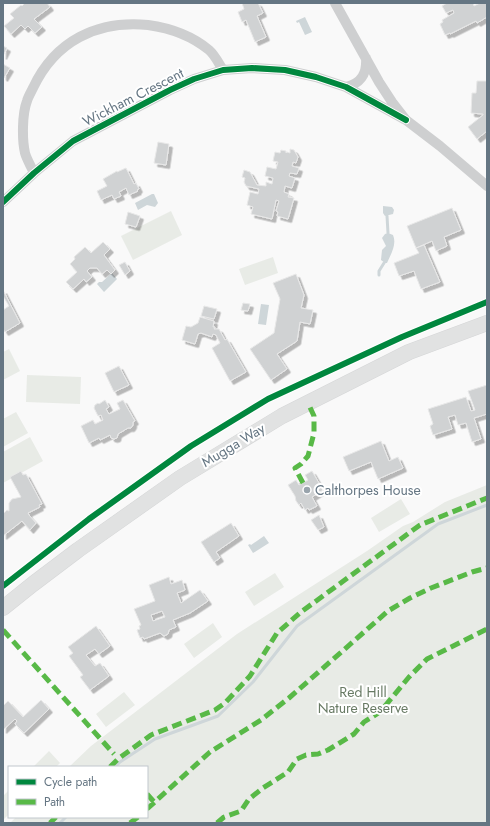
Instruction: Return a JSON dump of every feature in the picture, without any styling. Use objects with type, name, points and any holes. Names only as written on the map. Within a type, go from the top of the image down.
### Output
[{"type":"main road","name":"Mugga Way","points":[[3,608],[32,584],[78,550],[180,478],[282,416],[409,352],[487,323]]},
{"type":"street","points":[[335,3],[392,102],[406,120],[440,146],[487,186]]},
{"type":"street","points":[[34,172],[25,153],[23,128],[26,102],[38,77],[56,54],[78,37],[95,29],[118,25],[165,27],[190,37],[210,51],[223,70]]},
{"type":"street","points":[[346,87],[356,83],[364,74],[366,68],[366,56]]},
{"type":"street","name":"Wickham Crescent","points":[[3,202],[34,172],[73,141],[170,90],[194,79],[223,70],[252,68],[285,70],[316,77],[346,87],[406,120]]},
{"type":"green space","points":[[171,211],[182,235],[133,260],[121,236]]},
{"type":"green space","points":[[273,257],[278,273],[245,285],[239,269]]},
{"type":"green space","points":[[9,349],[20,371],[3,380],[3,352]]},
{"type":"green space","points":[[27,375],[81,377],[80,404],[26,402]]},
{"type":"green space","points":[[16,412],[28,433],[3,447],[3,419]]},
{"type":"green space","points":[[30,437],[43,461],[3,483],[3,452]]},
{"type":"green space","name":"Red Hill Nature Reserve","points":[[487,485],[487,823],[10,823],[15,818],[148,818],[148,766],[70,766],[91,746],[237,634],[367,551],[403,526],[413,522],[445,502]]},
{"type":"green space","points":[[401,499],[410,514],[379,532],[371,518]]},
{"type":"green space","points":[[275,573],[284,587],[254,606],[245,592]]},
{"type":"green space","points":[[213,623],[222,637],[194,658],[184,644]]},
{"type":"green space","points":[[124,692],[135,705],[106,727],[96,714]]},
{"type":"green space","points":[[49,751],[60,763],[57,766],[34,766]]},
{"type":"green space","points":[[8,791],[8,815],[3,820],[3,796]]},
{"type":"shaded area","points":[[305,17],[312,32],[305,35],[299,22],[297,23],[296,21]]},
{"type":"shaded area","points":[[154,194],[158,203],[155,207],[147,205],[138,210],[135,203]]},
{"type":"shaded area","points":[[383,206],[392,207],[394,210],[393,214],[385,216],[383,213]]},
{"type":"shaded area","points":[[388,233],[393,235],[394,242],[393,249],[387,263],[385,263],[381,260],[382,250],[386,246],[382,238]]},
{"type":"shaded area","points":[[112,273],[117,279],[104,292],[97,284],[102,282]]},
{"type":"shaded area","points":[[261,304],[269,305],[266,325],[258,324]]},
{"type":"shaded area","points":[[264,536],[269,543],[253,553],[248,545],[251,545]]},
{"type":"building","points":[[25,3],[47,3],[50,7],[34,19],[42,27],[35,33],[28,26],[25,29],[21,25],[11,34],[4,26],[14,18],[10,14]]},
{"type":"building","points":[[242,3],[258,3],[263,13],[257,16],[266,37],[255,42],[246,20],[242,22],[238,12],[244,9]]},
{"type":"building","points":[[447,3],[473,3],[474,6],[480,3],[487,3],[487,17],[477,23],[476,21],[445,35],[440,24],[443,22],[442,20],[454,13],[453,10],[446,13],[442,6]]},
{"type":"building","points":[[3,46],[7,48],[3,56]]},
{"type":"building","points":[[3,64],[10,68],[4,78],[3,77]]},
{"type":"building","points":[[477,81],[487,81],[487,131],[477,139],[468,127],[483,115],[471,113],[472,93],[476,93]]},
{"type":"building","points":[[158,142],[169,144],[166,165],[154,163]]},
{"type":"building","points":[[290,149],[294,150],[298,157],[296,163],[293,162],[292,166],[299,168],[297,174],[290,173],[289,176],[295,178],[292,188],[285,186],[284,192],[289,194],[288,197],[294,198],[288,219],[277,216],[278,212],[276,211],[279,201],[276,200],[272,219],[251,214],[253,207],[247,205],[250,192],[258,194],[259,189],[246,186],[244,182],[245,178],[242,177],[244,170],[250,172],[257,185],[266,186],[266,182],[272,184],[273,178],[265,176],[267,167],[276,169],[278,162],[273,161],[275,152],[280,153],[281,150],[286,151],[286,153],[290,153]]},
{"type":"building","points":[[126,168],[134,184],[136,183],[139,189],[137,190],[138,191],[129,195],[126,188],[119,192],[121,196],[114,199],[112,195],[101,200],[97,191],[107,186],[103,179]]},
{"type":"building","points":[[452,208],[461,230],[444,237],[447,246],[436,251],[432,241],[416,248],[407,226]]},
{"type":"building","points":[[128,212],[140,216],[136,227],[125,224]]},
{"type":"building","points":[[103,242],[110,249],[104,255],[115,270],[111,274],[107,270],[102,274],[97,268],[90,268],[87,271],[92,277],[86,282],[84,279],[73,289],[66,282],[77,272],[70,264],[75,259],[74,257],[85,247],[91,253]]},
{"type":"building","points":[[424,245],[440,282],[421,289],[414,271],[399,276],[394,263],[419,253],[416,248]]},
{"type":"building","points":[[125,262],[130,271],[125,275],[119,265]]},
{"type":"building","points":[[296,274],[304,295],[301,308],[313,310],[310,324],[300,322],[297,341],[277,354],[287,369],[271,380],[250,349],[274,333],[280,299],[273,283]]},
{"type":"building","points":[[3,290],[20,323],[5,332],[3,329],[3,310],[9,306],[3,296]]},
{"type":"building","points":[[243,303],[250,304],[248,311],[241,310]]},
{"type":"building","points":[[204,306],[217,309],[214,319],[201,316]]},
{"type":"building","points":[[200,317],[214,321],[214,329],[219,329],[225,340],[227,339],[246,372],[230,381],[212,348],[220,343],[216,335],[213,334],[212,337],[201,333],[198,334],[195,344],[182,340],[186,326],[191,327],[198,323]]},
{"type":"building","points":[[119,366],[129,385],[114,392],[105,373]]},
{"type":"building","points":[[487,385],[487,414],[474,418],[481,439],[472,442],[466,423],[458,425],[455,415],[448,417],[452,429],[433,435],[430,426],[433,424],[428,409],[466,397],[471,411],[475,410],[468,391]]},
{"type":"building","points":[[105,400],[109,407],[106,409],[109,414],[120,409],[117,403],[123,400],[135,421],[133,422],[131,428],[128,428],[118,434],[117,438],[111,438],[110,435],[89,443],[81,426],[93,420],[95,424],[103,420],[101,415],[98,416],[94,408],[95,405]]},
{"type":"building","points":[[381,441],[389,461],[398,457],[403,468],[378,479],[371,462],[349,471],[343,457]]},
{"type":"building","points":[[21,471],[23,475],[26,474],[42,504],[39,505],[40,507],[28,513],[36,523],[30,530],[22,521],[3,536],[3,514],[7,510],[9,511],[9,503],[12,499],[21,497],[10,477]]},
{"type":"building","points":[[312,471],[323,490],[312,497],[317,506],[309,510],[308,508],[305,510],[301,503],[299,505],[296,501],[295,496],[288,485],[296,480],[299,485],[308,480],[305,475]]},
{"type":"building","points":[[319,515],[324,527],[318,530],[311,520]]},
{"type":"building","points":[[231,523],[239,536],[216,552],[220,558],[214,562],[201,542]]},
{"type":"building","points":[[169,577],[171,584],[182,580],[185,590],[177,593],[181,603],[200,590],[208,601],[190,613],[173,620],[176,627],[169,630],[168,634],[164,636],[160,633],[144,639],[143,637],[140,638],[137,630],[140,629],[139,626],[141,625],[134,609],[155,601],[149,585]],"holes":[[[162,611],[165,617],[153,621],[151,615]]]},
{"type":"building","points":[[96,626],[110,646],[99,654],[95,649],[86,655],[95,666],[100,663],[109,676],[90,690],[80,677],[83,675],[69,656],[73,653],[68,647]]},
{"type":"building","points":[[41,700],[49,709],[24,733],[15,724],[17,721],[15,719],[3,730],[3,706],[8,701],[23,717]]},
{"type":"waterway","points":[[387,216],[388,233]]},
{"type":"waterway","points":[[379,275],[379,271],[384,263]]},
{"type":"waterway","points":[[116,766],[155,739],[218,716],[253,682],[297,626],[438,524],[487,505]]},
{"type":"waterway","points":[[60,823],[65,818]]},
{"type":"marked path","points":[[303,483],[295,468],[308,456],[314,433],[314,416],[308,403]]},
{"type":"marked path","points":[[111,766],[118,759],[151,735],[215,710],[225,703],[250,676],[277,633],[301,612],[420,525],[487,498]]},
{"type":"marked path","points":[[148,808],[210,752],[261,720],[289,698],[388,611],[431,588],[472,572],[487,568]]},
{"type":"marked path","points":[[217,823],[224,817],[241,811],[249,799],[288,772],[297,759],[306,755],[318,754],[328,750],[354,734],[364,722],[380,712],[409,677],[427,659],[487,629]]},
{"type":"marked path","points":[[3,630],[114,754]]},
{"type":"marked path","points":[[148,795],[155,803]]},
{"type":"marked path","points":[[50,823],[55,818]]},
{"type":"marked path","points":[[130,823],[137,818]]},
{"type":"cycle path","points":[[3,202],[34,173],[73,141],[170,90],[194,79],[223,70],[252,68],[285,70],[316,77],[346,87],[406,120]]},
{"type":"cycle path","points":[[3,586],[89,519],[191,446],[268,399],[402,337],[487,302]]},
{"type":"place","name":"Calthorpes House","points":[[307,490]]}]
